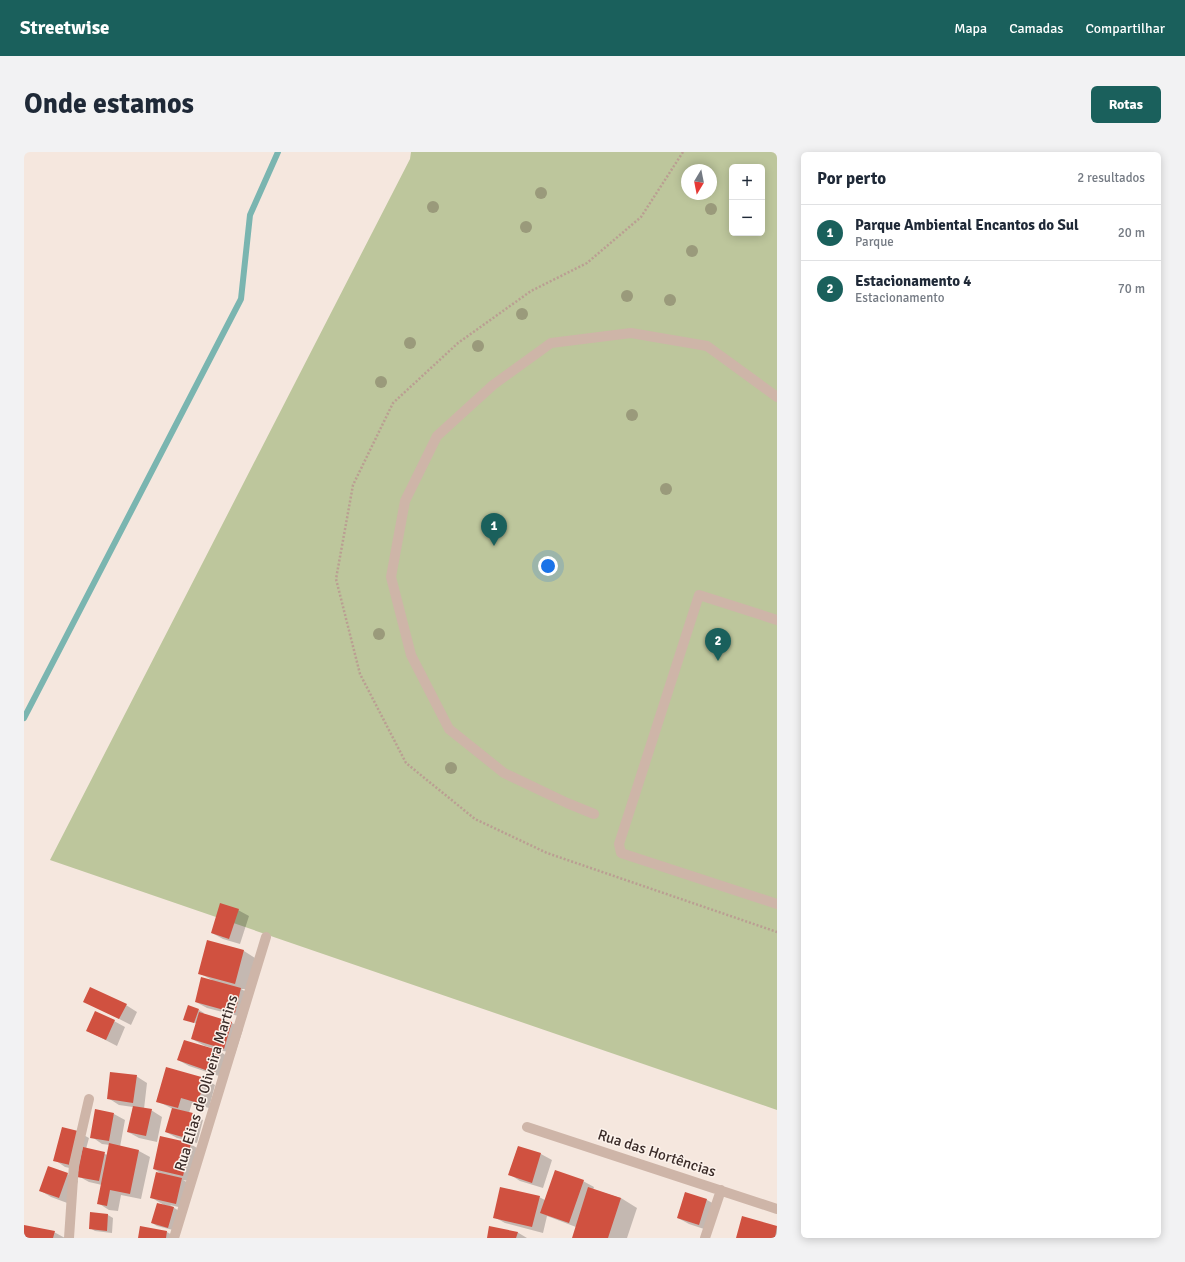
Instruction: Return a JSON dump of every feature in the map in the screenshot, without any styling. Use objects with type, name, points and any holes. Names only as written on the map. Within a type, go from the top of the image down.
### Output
[{"type":"street","points":[[594,814],[567,804],[504,773],[450,729],[411,655],[391,577],[405,501],[437,436],[492,385],[551,343],[631,333],[707,346],[777,397]]},
{"type":"street","points":[[777,620],[699,595],[619,844],[621,853],[777,904]]},
{"type":"street","name":"Rua Elias de Oliveira Martins","points":[[174,1238],[266,938]]},
{"type":"street","points":[[69,1238],[74,1164],[89,1099]]},
{"type":"street","name":"Rua das Hortências","points":[[527,1127],[777,1209]]},
{"type":"street","points":[[705,1238],[720,1190]]},
{"type":"path","points":[[683,152],[641,217],[587,263],[530,291],[458,343],[393,403],[353,484],[336,579],[360,674],[406,763],[475,819],[547,853],[777,932]]},
{"type":"green space","points":[[411,152],[777,152],[777,1110],[50,860],[410,159]]},
{"type":"building","points":[[220,903],[239,909],[229,939],[211,933]]},
{"type":"building","points":[[207,940],[244,950],[235,984],[198,974]]},
{"type":"building","points":[[201,977],[241,988],[235,1013],[195,1002]]},
{"type":"building","points":[[90,987],[127,1004],[119,1019],[83,1002]]},
{"type":"building","points":[[188,1005],[199,1009],[194,1023],[183,1020]]},
{"type":"building","points":[[95,1011],[115,1020],[106,1040],[86,1031]]},
{"type":"building","points":[[199,1012],[232,1022],[224,1049],[191,1039]]},
{"type":"building","points":[[184,1040],[221,1051],[214,1073],[177,1060]]},
{"type":"building","points":[[166,1067],[205,1078],[198,1103],[181,1098],[178,1108],[156,1102]]},
{"type":"building","points":[[110,1072],[137,1075],[133,1103],[107,1099]]},
{"type":"building","points":[[133,1106],[152,1109],[146,1136],[127,1132]]},
{"type":"building","points":[[172,1108],[193,1113],[186,1138],[165,1132]]},
{"type":"building","points":[[95,1109],[114,1113],[109,1141],[90,1138]]},
{"type":"building","points":[[62,1127],[78,1131],[70,1165],[53,1161]]},
{"type":"building","points":[[160,1136],[191,1143],[183,1176],[153,1169]]},
{"type":"building","points":[[109,1143],[139,1150],[130,1194],[110,1190],[107,1206],[97,1204]]},
{"type":"building","points":[[518,1146],[541,1153],[532,1183],[508,1175]]},
{"type":"building","points":[[83,1147],[105,1152],[99,1181],[77,1177]]},
{"type":"building","points":[[48,1166],[68,1173],[59,1198],[39,1191]]},
{"type":"building","points":[[555,1170],[584,1180],[569,1223],[540,1213]]},
{"type":"building","points":[[156,1172],[182,1178],[176,1204],[150,1198]]},
{"type":"building","points":[[500,1187],[540,1196],[532,1227],[493,1218]]},
{"type":"building","points":[[588,1187],[621,1198],[608,1238],[572,1238]]},
{"type":"building","points":[[685,1192],[707,1199],[699,1225],[677,1218]]},
{"type":"building","points":[[157,1203],[174,1207],[168,1228],[151,1223]]},
{"type":"building","points":[[90,1212],[108,1214],[107,1231],[89,1229]]},
{"type":"building","points":[[742,1216],[777,1226],[775,1238],[736,1238]]},
{"type":"building","points":[[24,1225],[55,1231],[53,1238],[24,1238]]},
{"type":"building","points":[[140,1226],[167,1231],[166,1238],[138,1238]]},
{"type":"building","points":[[489,1226],[518,1232],[516,1238],[487,1238]]},
{"type":"waterway","points":[[24,718],[241,299],[250,215],[278,152]]},
{"type":"place","name":"Parque Ambiental Encantos do Sul","points":[[494,546]]},
{"type":"place","name":"Estacionamento 4","points":[[718,661]]}]
